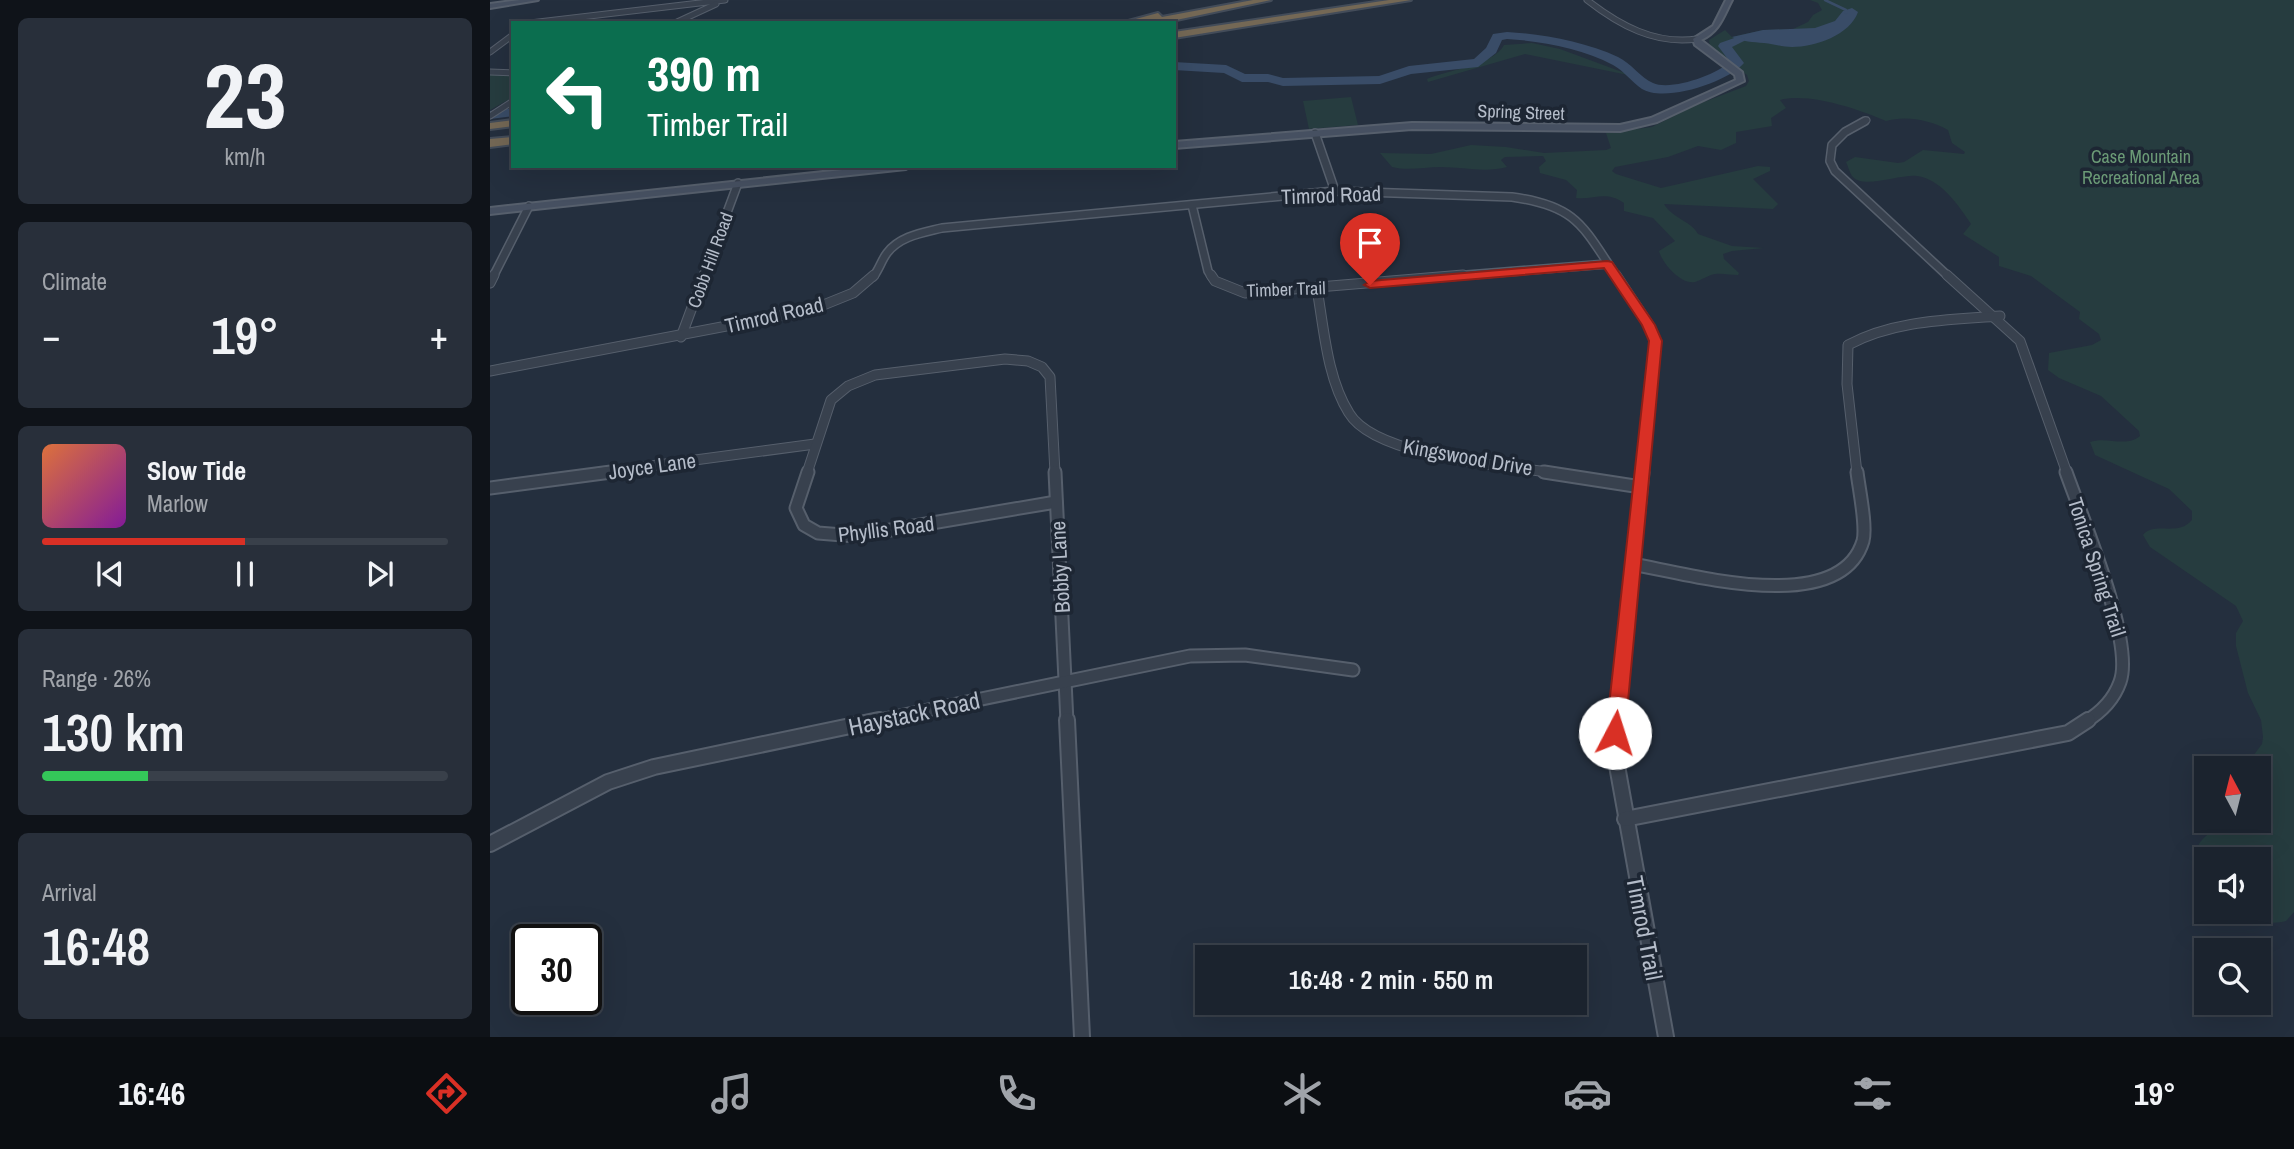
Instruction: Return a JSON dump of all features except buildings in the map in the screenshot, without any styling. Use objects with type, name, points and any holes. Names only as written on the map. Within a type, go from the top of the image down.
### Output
[{"type":"highway","points":[[1135,21],[1189,9],[1212,0]]},
{"type":"highway","points":[[1157,21],[1267,0]]},
{"type":"highway","points":[[1176,33],[1333,0]]},
{"type":"highway","points":[[1176,33],[1407,0]]},
{"type":"highway","points":[[490,126],[511,123]]},
{"type":"highway","points":[[490,143],[511,140]]},
{"type":"street","points":[[490,6],[535,0]]},
{"type":"street","points":[[540,21],[725,0]]},
{"type":"street","points":[[679,21],[725,0]]},
{"type":"street","points":[[1587,0],[1603,13],[1647,33],[1676,40],[1697,38],[1714,32],[1719,14],[1729,0]]},
{"type":"street","points":[[490,52],[511,37]]},
{"type":"street","name":"Spring Street","points":[[1176,145],[1433,125],[1620,128],[1654,120],[1696,99],[1738,84],[1740,77],[1698,43],[1697,38]]},
{"type":"street","points":[[490,72],[511,73]]},
{"type":"street","points":[[490,116],[511,102]]},
{"type":"street","name":"Tonica Spring Trail","points":[[1625,820],[2068,733],[2092,718],[2112,698],[2121,680],[2121,639],[2063,461],[2020,341],[1998,316],[1844,182],[1831,167],[1829,154],[1837,136],[1867,120]]},
{"type":"street","points":[[1315,133],[1335,191]]},
{"type":"street","points":[[490,211],[886,168]]},
{"type":"street","name":"Cobb Hill Road","points":[[681,337],[738,183]]},
{"type":"street","name":"Timrod Road","points":[[490,371],[681,337],[811,310],[841,299],[876,275],[885,255],[896,243],[942,228],[1335,191],[1532,199],[1568,212],[1580,222],[1649,325],[1656,341],[1614,749],[1625,820]]},
{"type":"street","name":"Timber Trail","points":[[1192,205],[1208,271],[1215,281],[1245,293],[1607,264]]},
{"type":"street","points":[[490,283],[529,206]]},
{"type":"street","name":"Kingswood Drive","points":[[1317,289],[1344,407],[1357,424],[1402,447],[1433,454],[1641,487]]},
{"type":"street","points":[[1632,564],[1777,586],[1813,584],[1838,576],[1857,556],[1864,538],[1847,384],[1848,345],[1861,336],[1889,329],[1998,316]]},
{"type":"street","name":"Bobby Lane","points":[[815,444],[831,400],[848,386],[875,375],[1005,359],[1028,361],[1042,367],[1050,377],[1082,1037]]},
{"type":"street","name":"Joyce Lane","points":[[490,488],[815,444]]},
{"type":"street","name":"Phyllis Road","points":[[815,444],[796,508],[798,521],[810,532],[829,536],[855,536],[1056,502]]},
{"type":"street","name":"Haystack Road","points":[[490,844],[608,782],[654,767],[1190,656],[1223,654],[1353,670]]},
{"type":"street","name":"Timrod Trail","points":[[1625,820],[1666,1037]]},
{"type":"green space","name":"Case Mountain Recreational Area","points":[[1810,0],[2294,0],[2294,912],[2286,921],[2271,923],[2271,847],[2198,847],[2210,833],[2272,833],[2272,756],[2253,756],[2262,744],[2263,737],[2261,720],[2248,693],[2236,646],[2236,633],[2243,621],[2236,606],[2150,547],[2143,535],[2153,529],[2180,528],[2192,520],[2192,511],[2169,489],[2095,455],[2090,442],[2129,441],[2140,436],[2139,431],[2101,396],[2059,378],[2048,370],[2049,353],[2092,345],[2101,340],[2099,334],[2079,319],[2080,312],[2031,276],[1999,266],[1999,257],[1963,234],[1971,224],[1953,200],[1933,182],[1917,176],[1865,182],[1852,176],[1846,162],[1855,157],[1898,163],[1923,150],[1964,154],[1965,152],[1952,143],[1948,130],[1918,119],[1886,121],[1834,103],[1792,98],[1780,100],[1786,108],[1771,118],[1772,126],[1736,132],[1736,143],[1721,150],[1698,146],[1668,157],[1615,167],[1612,171],[1616,174],[1661,188],[1758,166],[1770,167],[1770,171],[1753,179],[1778,204],[1773,209],[1664,204],[1698,234],[1732,246],[1764,248],[1723,254],[1738,275],[1715,274],[1695,282],[1678,277],[1664,261],[1659,251],[1675,241],[1653,218],[1624,211],[1624,203],[1611,197],[1576,198],[1577,190],[1566,180],[1540,173],[1539,167],[1546,161],[1543,156],[1505,157],[1501,160],[1507,167],[1490,170],[1441,167],[1404,169],[1392,167],[1380,153],[1431,154],[1471,145],[1544,153],[1606,150],[1611,148],[1606,133],[1652,127],[1696,105],[1746,86],[1749,81],[1747,75],[1710,48],[1709,40],[1725,30],[1732,37],[1763,30],[1793,29],[1808,22],[1822,10],[1818,3]]},
{"type":"green space","points":[[1532,43],[1560,49],[1633,76],[1525,54],[1428,82],[1427,79],[1481,62],[1499,52],[1504,45]]},
{"type":"green space","points":[[490,74],[511,75],[511,98],[490,110]]},
{"type":"green space","points":[[1351,97],[1358,125],[1309,129],[1303,101]]},
{"type":"water","points":[[1852,8],[1858,12],[1848,27],[1831,38],[1811,45],[1789,47],[1732,37],[1763,30],[1815,28],[1835,21],[1843,11]]},
{"type":"waterway","points":[[1825,0],[1846,10],[1846,13]]},
{"type":"waterway","points":[[1176,66],[1226,69],[1242,78],[1268,78],[1283,82],[1380,80],[1409,70],[1478,63],[1492,50],[1497,37],[1521,36],[1555,42],[1603,56],[1626,68],[1647,86],[1668,88],[1695,84],[1730,69],[1737,63],[1724,46],[1740,40]]},
{"type":"waterway","points":[[490,115],[511,112]]},
{"type":"route","points":[[1370,285],[1607,264],[1649,325],[1656,341],[1615,733]]}]
